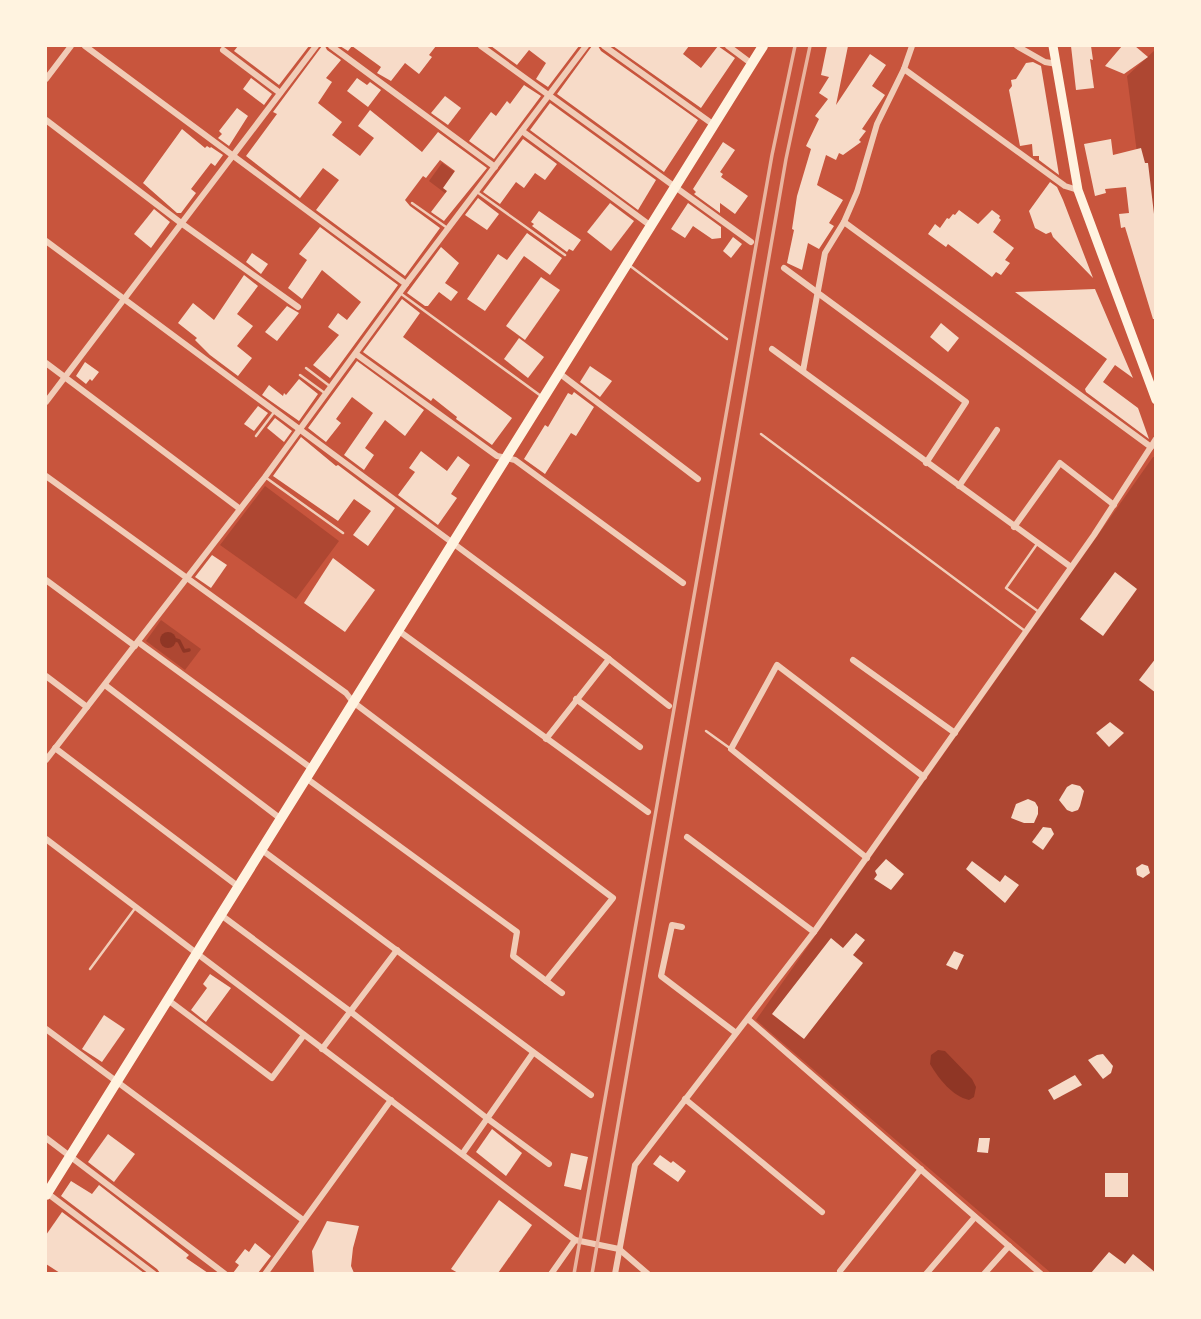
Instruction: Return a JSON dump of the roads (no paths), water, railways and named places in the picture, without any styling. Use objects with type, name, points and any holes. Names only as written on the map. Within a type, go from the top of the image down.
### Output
[{"type":"main road","points":[[46,1194],[763,46]]},
{"type":"main road","points":[[1053,46],[1078,190],[1156,400]]},
{"type":"street","points":[[46,79],[71,46]]},
{"type":"street","points":[[85,46],[406,284]]},
{"type":"street","points":[[46,402],[316,46]]},
{"type":"street","points":[[331,46],[495,167]]},
{"type":"street","points":[[481,46],[751,242]]},
{"type":"street","points":[[46,759],[265,477],[406,284],[586,46]]},
{"type":"street","points":[[604,46],[714,125]]},
{"type":"street","points":[[728,46],[752,64]]},
{"type":"street","points":[[803,371],[825,253],[844,222],[857,192],[877,124],[904,69],[912,46]]},
{"type":"street","points":[[1017,46],[1045,62],[1056,64]]},
{"type":"street","points":[[223,50],[280,93]]},
{"type":"street","points":[[904,69],[1065,186],[1078,190]]},
{"type":"street","points":[[46,120],[181,223],[298,307]]},
{"type":"street","points":[[522,131],[651,226]]},
{"type":"street","points":[[844,222],[1151,447]]},
{"type":"street","points":[[46,241],[669,706]]},
{"type":"street","points":[[784,268],[966,402],[926,463]]},
{"type":"street","points":[[772,349],[1071,567]]},
{"type":"street","points":[[356,354],[497,456],[515,460],[683,583]]},
{"type":"street","points":[[46,363],[240,509]]},
{"type":"street","points":[[559,373],[698,478]]},
{"type":"street","points":[[959,485],[997,430]]},
{"type":"street","points":[[615,1273],[625,1196],[635,1165],[814,932],[1071,567],[1156,439]]},
{"type":"street","points":[[1014,527],[1060,463],[1114,505]]},
{"type":"street","points":[[46,476],[346,693],[353,702],[613,898],[546,981]]},
{"type":"street","points":[[46,580],[136,644],[517,932],[513,956],[562,993]]},
{"type":"street","points":[[399,631],[648,812]]},
{"type":"street","points":[[546,739],[609,659]]},
{"type":"street","points":[[853,660],[955,733]]},
{"type":"street","points":[[867,858],[731,749],[777,665],[924,777]]},
{"type":"street","points":[[46,676],[87,707]]},
{"type":"street","points":[[105,685],[281,819]]},
{"type":"street","points":[[576,699],[640,747]]},
{"type":"street","points":[[55,748],[239,887]]},
{"type":"street","points":[[687,837],[814,932]]},
{"type":"street","points":[[46,839],[575,1240],[619,1249],[648,1273]]},
{"type":"street","points":[[262,850],[591,1095]]},
{"type":"street","points":[[221,915],[550,1164]]},
{"type":"street","points":[[682,927],[671,925],[661,976],[736,1033]]},
{"type":"street","points":[[322,1049],[397,950]]},
{"type":"street","points":[[168,1000],[272,1078],[304,1035]]},
{"type":"street","points":[[749,1020],[1041,1273]]},
{"type":"street","points":[[46,1029],[303,1220]]},
{"type":"street","points":[[463,1153],[533,1053]]},
{"type":"street","points":[[685,1099],[822,1212]]},
{"type":"street","points":[[265,1273],[391,1100]]},
{"type":"street","points":[[46,1138],[225,1273]]},
{"type":"street","points":[[840,1270],[921,1169]]},
{"type":"street","points":[[46,1194],[154,1273]]},
{"type":"street","points":[[926,1273],[975,1217]]},
{"type":"street","points":[[551,1273],[575,1240]]},
{"type":"street","points":[[984,1273],[1009,1246]]},
{"type":"lane","points":[[477,192],[565,255]]},
{"type":"lane","points":[[412,203],[448,229]]},
{"type":"lane","points":[[627,264],[727,339]]},
{"type":"lane","points":[[400,293],[543,398]]},
{"type":"lane","points":[[306,368],[328,391]]},
{"type":"lane","points":[[300,375],[328,391]]},
{"type":"lane","points":[[257,436],[275,411]]},
{"type":"lane","points":[[761,434],[1025,632]]},
{"type":"lane","points":[[265,477],[343,533]]},
{"type":"lane","points":[[1037,544],[1006,587],[1039,612]]},
{"type":"lane","points":[[706,731],[731,749]]},
{"type":"lane","points":[[90,969],[136,907]]},
{"type":"waterway","points":[[176,640],[184,651],[189,650]]},
{"type":"railway","points":[[574,1274],[772,155],[795,46]]},
{"type":"railway","points":[[592,1274],[786,159],[810,46]]}]
